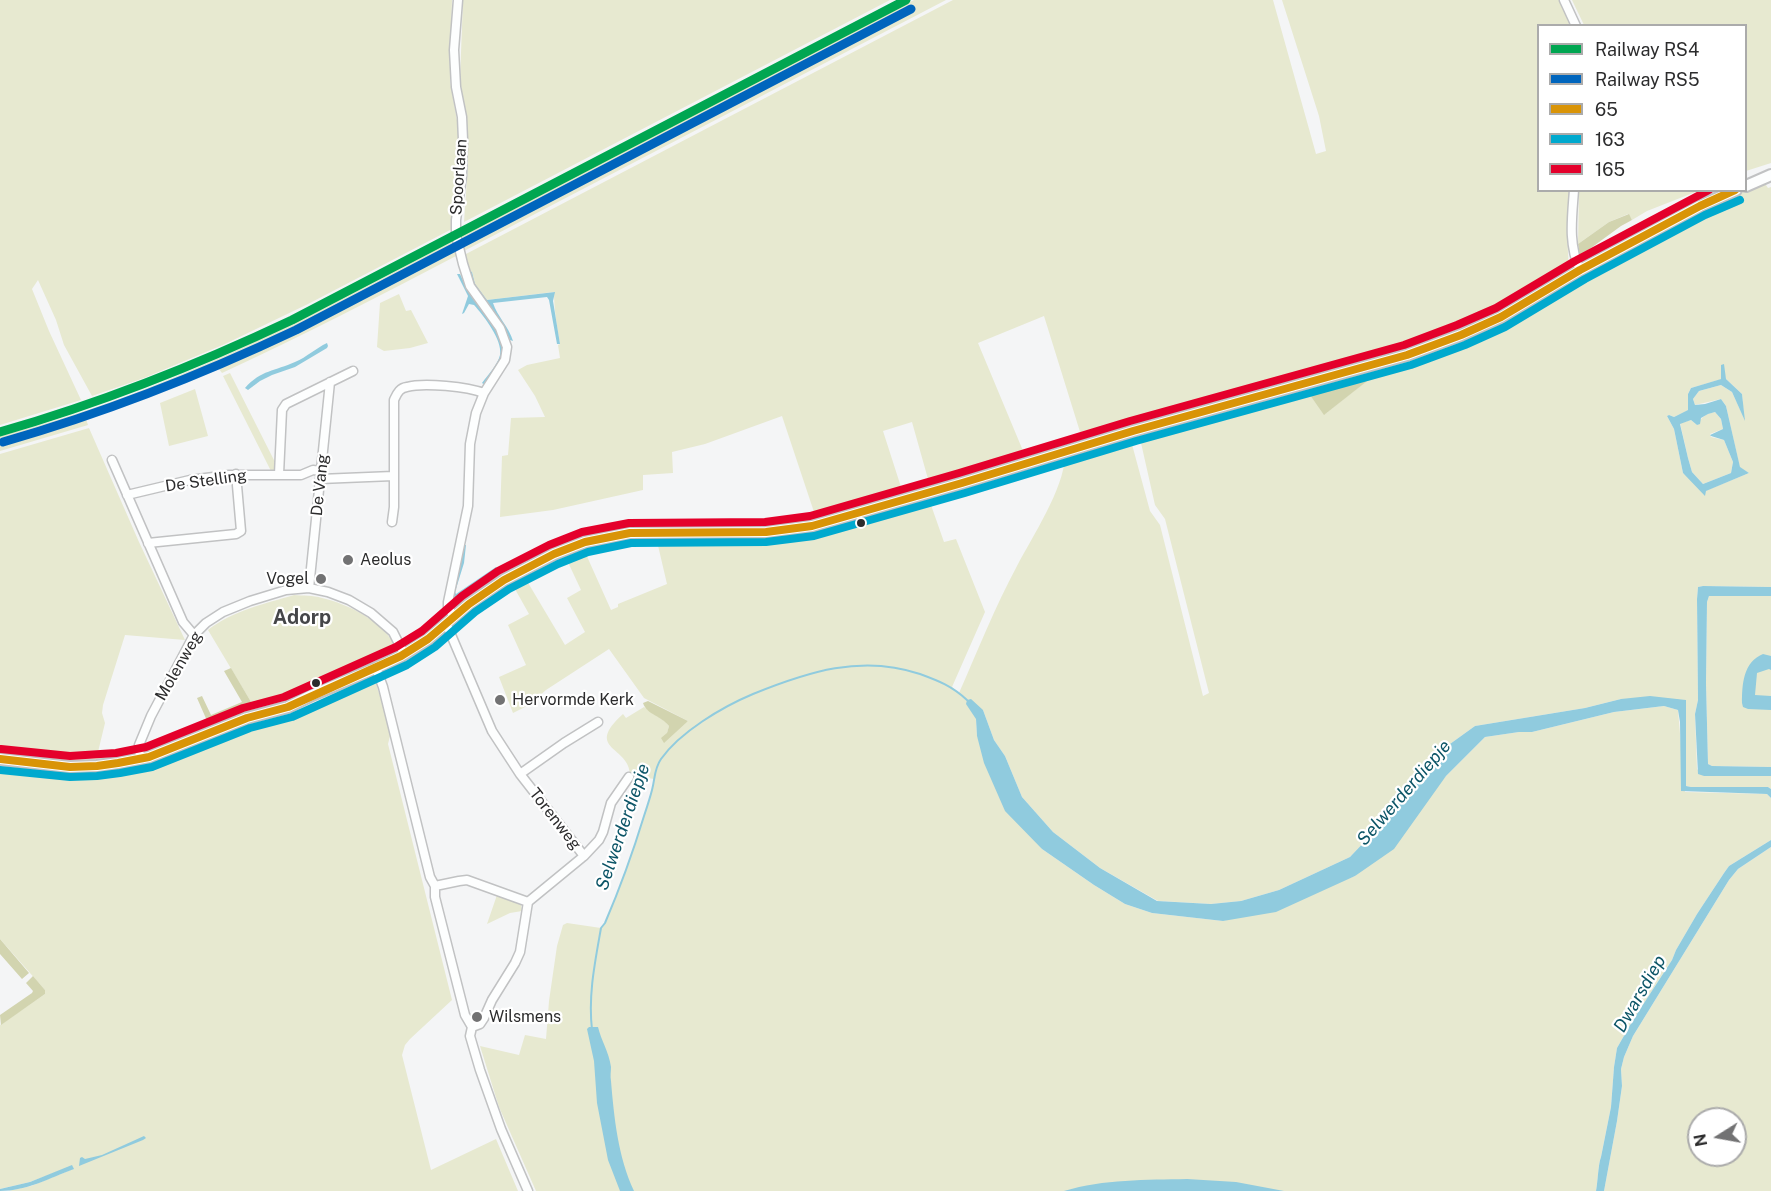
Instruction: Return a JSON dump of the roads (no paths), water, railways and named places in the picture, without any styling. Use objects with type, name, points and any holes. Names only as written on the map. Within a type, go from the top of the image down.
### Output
[{"type":"main road","points":[[1747,186],[1771,175]]},
{"type":"main road","points":[[0,759],[79,767],[140,759],[248,718],[273,705],[312,695],[376,668],[428,639],[489,589],[515,573],[585,542],[630,533],[766,532],[812,526],[1133,431],[1416,352],[1501,317],[1580,270],[1700,206],[1732,192]]},
{"type":"street","name":"Spoorlaan","points":[[450,620],[448,602],[468,506],[470,444],[476,413],[484,393],[507,356],[507,347],[500,328],[470,286],[456,235],[463,140],[454,50],[458,0]]},
{"type":"street","points":[[1564,0],[1575,24]]},
{"type":"street","points":[[1574,192],[1570,240],[1574,258],[1580,270]]},
{"type":"street","points":[[279,474],[282,410],[286,404],[353,371]]},
{"type":"street","name":"De Vang","points":[[309,588],[330,382]]},
{"type":"street","points":[[392,522],[394,400],[398,392],[405,387],[431,386],[484,393]]},
{"type":"street","points":[[112,460],[183,622],[194,635]]},
{"type":"street","name":"De Stelling","points":[[127,495],[190,480],[236,474],[301,475],[313,471],[321,475],[393,476]]},
{"type":"street","points":[[148,543],[236,534],[241,531],[236,474]]},
{"type":"street","name":"Molenweg","points":[[140,759],[139,745],[151,716],[194,635],[206,623],[223,612],[249,601],[286,590],[309,588],[328,592],[349,600],[371,613],[393,632],[404,654]]},
{"type":"street","name":"Torenweg","points":[[450,620],[485,716],[520,774],[584,856],[528,902]]},
{"type":"street","points":[[376,668],[383,687],[430,877],[435,886],[435,897],[465,1015],[472,1027],[470,1036],[509,1148],[528,1191]]},
{"type":"street","points":[[520,774],[598,722]]},
{"type":"street","points":[[584,856],[599,840],[611,803],[628,777]]},
{"type":"street","points":[[435,886],[467,880],[528,902],[520,951],[515,963],[480,1024],[472,1027]]},
{"type":"water","points":[[470,271],[475,284],[487,300],[555,292],[553,301],[560,344],[557,344],[547,297],[493,303],[513,341],[510,340],[476,289]]},
{"type":"water","points":[[457,274],[460,274],[468,291],[497,330],[503,344],[502,359],[485,385],[482,383],[495,366],[500,349],[491,328],[474,305],[469,304],[462,314],[468,296]]},
{"type":"water","points":[[327,343],[327,348],[295,367],[272,375],[248,390],[245,388],[263,374],[299,360]]},
{"type":"water","points":[[1724,364],[1726,379],[1742,394],[1745,421],[1732,392],[1721,385],[1699,391],[1693,399],[1695,405],[1721,399],[1726,406],[1740,467],[1749,473],[1706,491],[1705,496],[1683,473],[1674,429],[1667,416],[1674,417],[1688,410],[1688,394],[1691,388],[1721,379],[1721,365]],"holes":[[[1715,412],[1721,419],[1723,429],[1710,435],[1724,440],[1733,462],[1731,473],[1703,484],[1692,472],[1680,424],[1691,420],[1697,425],[1700,424],[1701,418]]]},
{"type":"water","points":[[465,545],[464,563],[456,594],[496,567],[498,571],[455,599],[452,595]]},
{"type":"water","points":[[1698,587],[1771,587],[1771,596],[1709,596],[1706,683],[1708,764],[1712,766],[1771,767],[1771,776],[1704,776],[1698,774],[1695,714],[1698,700],[1697,599]]},
{"type":"water","points":[[1763,654],[1771,656],[1771,670],[1757,673],[1755,695],[1771,696],[1771,710],[1748,709],[1743,707],[1742,703],[1745,675],[1751,662]]},
{"type":"water","points":[[1650,696],[1686,700],[1686,786],[1768,787],[1771,789],[1771,798],[1767,794],[1681,791],[1678,710],[1664,706],[1614,712],[1532,732],[1485,737],[1446,776],[1394,849],[1355,876],[1276,912],[1223,921],[1152,913],[1125,904],[1042,849],[1005,811],[984,763],[977,736],[976,719],[966,704],[967,700],[971,699],[983,710],[994,740],[1005,756],[1022,797],[1053,832],[1100,868],[1157,901],[1211,904],[1241,901],[1279,890],[1350,857],[1385,820],[1425,768],[1443,749],[1475,726],[1585,708],[1621,699]]},
{"type":"water","points":[[1771,840],[1771,847],[1738,869],[1729,880],[1633,1036],[1621,1069],[1622,1086],[1604,1191],[1596,1191],[1611,1107],[1617,1048],[1672,960],[1697,914],[1729,866]]},
{"type":"water","points":[[598,1027],[610,1062],[618,1137],[624,1165],[634,1191],[620,1191],[608,1160],[597,1103],[594,1061],[587,1029]]},
{"type":"water","points":[[144,1136],[146,1138],[143,1140],[79,1166],[82,1157],[85,1159],[102,1155]]},
{"type":"water","points":[[72,1165],[74,1169],[38,1183],[19,1189],[0,1191],[0,1189],[30,1182]]},
{"type":"water","points":[[1187,1179],[1236,1182],[1284,1191],[1064,1191],[1110,1182]]},
{"type":"waterway","name":"Selwerderdiepje","points":[[592,1030],[594,966],[601,928],[611,910],[631,856],[657,767],[679,739],[702,721],[741,699],[794,679],[835,668],[856,666],[898,668],[939,682],[967,700]]},
{"type":"rail line","name":"RS4","points":[[0,432],[75,409],[148,382],[292,320],[906,0]]},
{"type":"rail line","name":"RS5","points":[[3,442],[78,419],[152,392],[296,330],[911,9]]},
{"type":"place","name":"Aeolus","points":[[348,560]]},
{"type":"place","name":"Vogel","points":[[321,579]]},
{"type":"place","name":"Hervormde Kerk","points":[[500,700]]},
{"type":"place","name":"Wilsmens","points":[[477,1017]]},
{"type":"district","name":"Adorp","points":[[302,618]]},
{"type":"water label","name":"Dwarsdiep","points":[[1640,994]]}]
